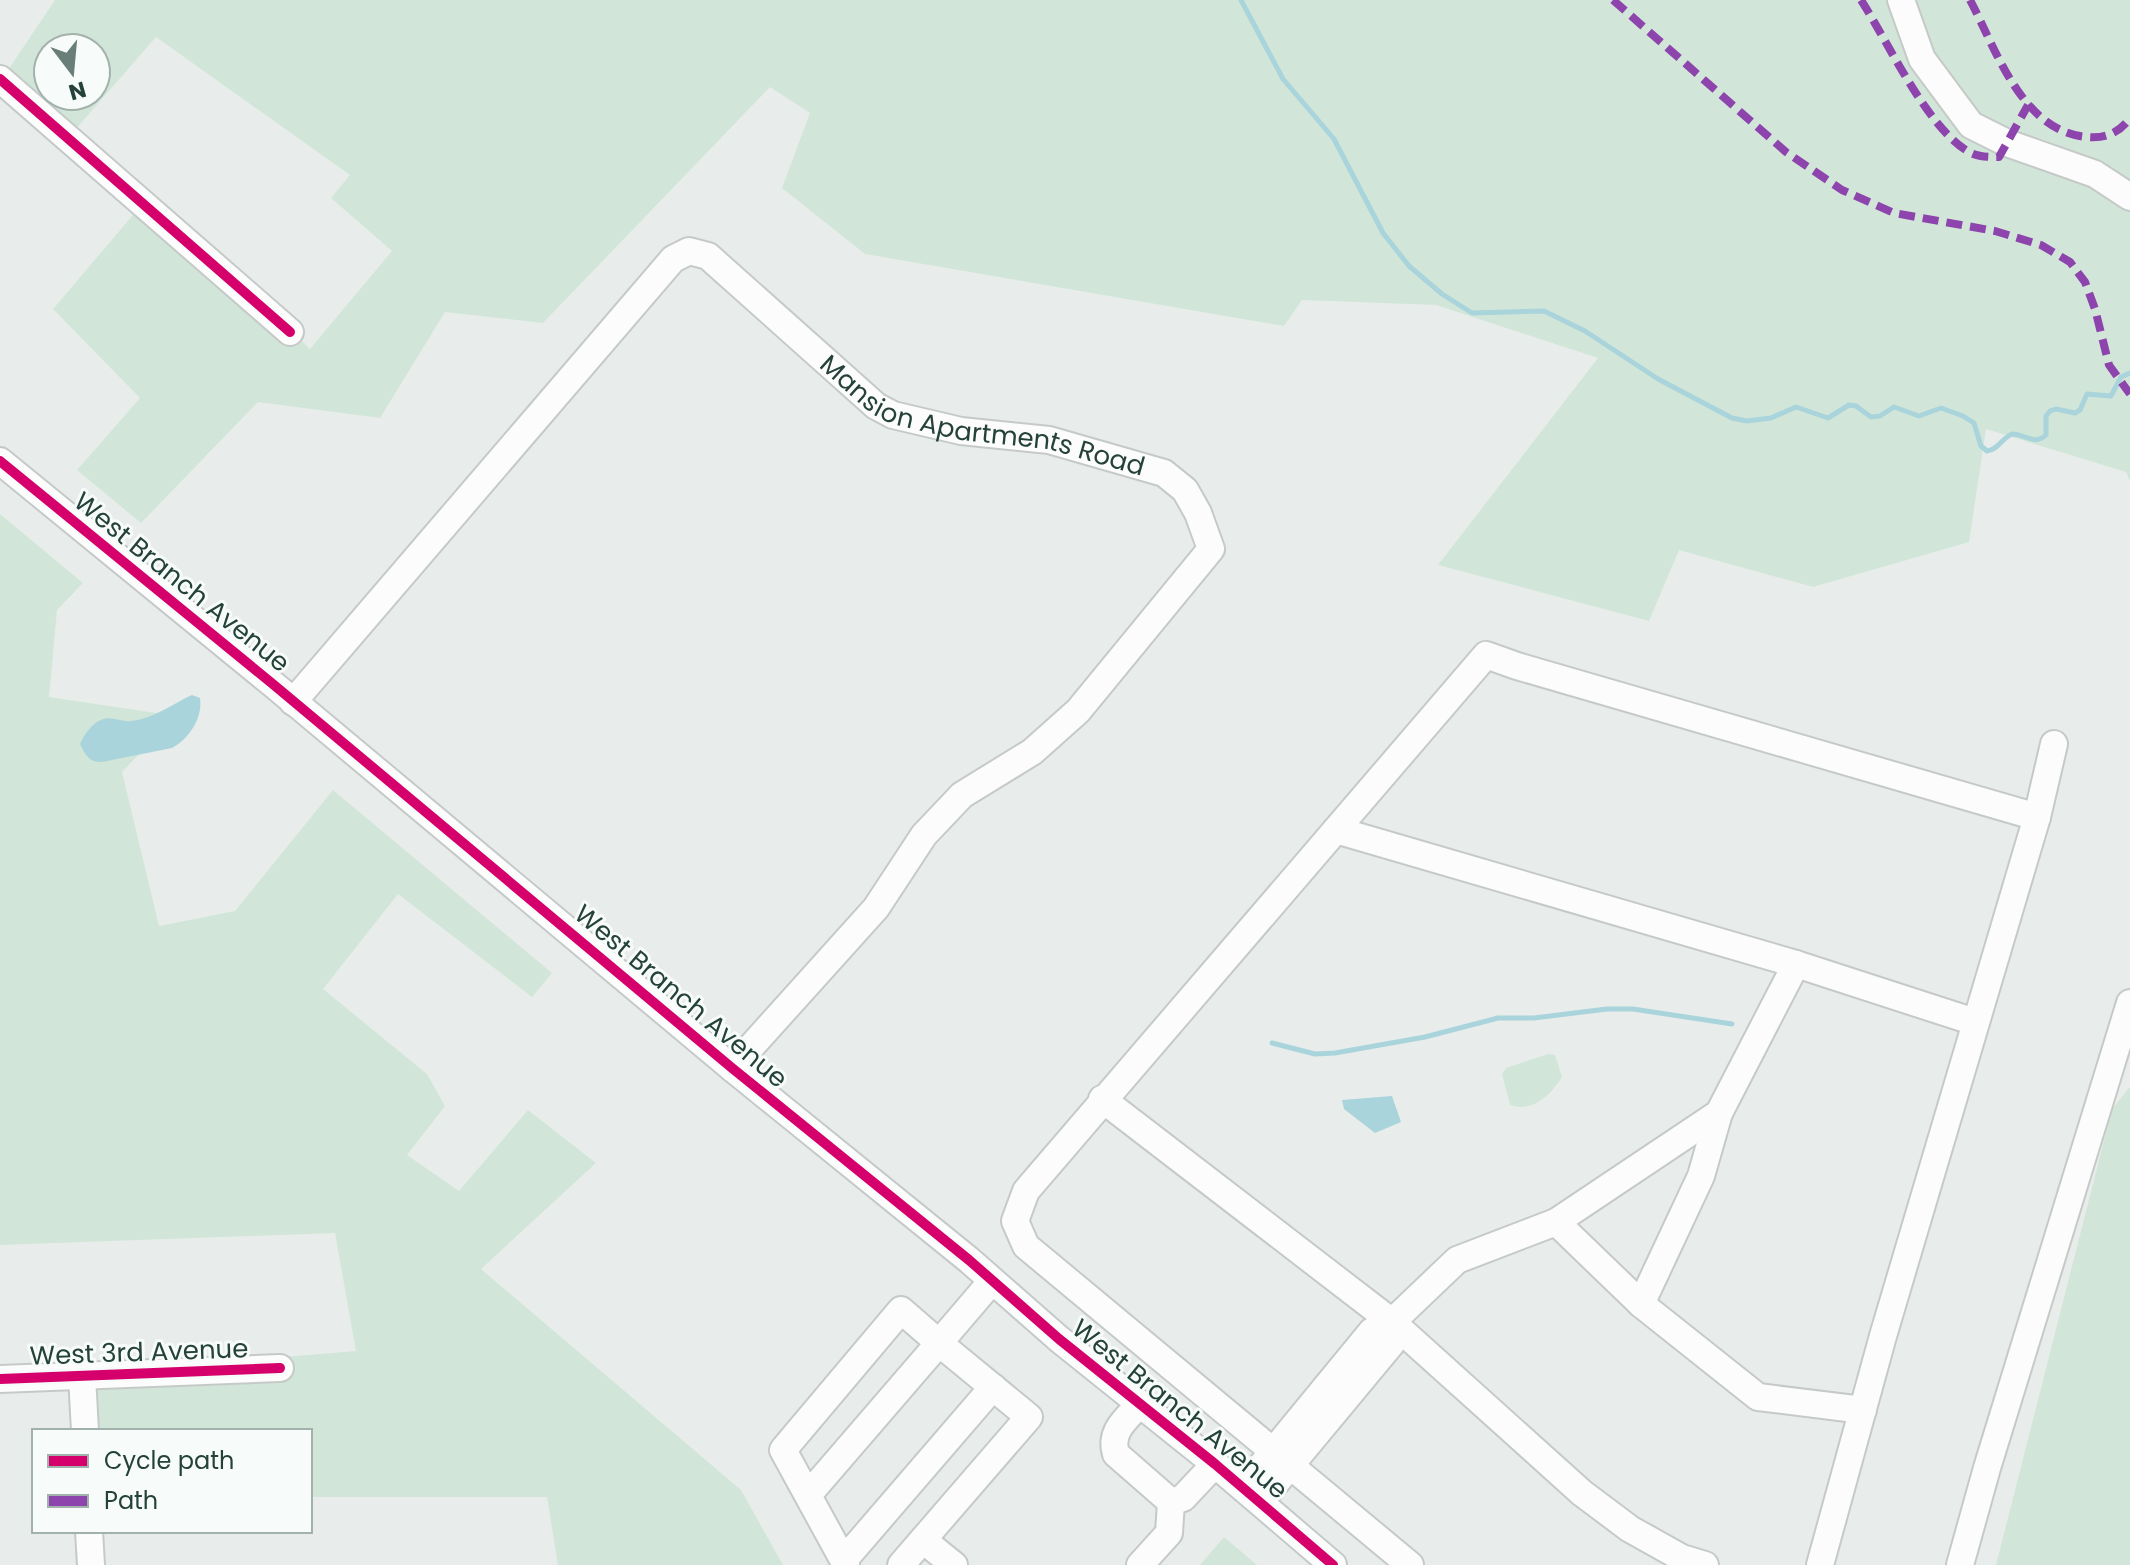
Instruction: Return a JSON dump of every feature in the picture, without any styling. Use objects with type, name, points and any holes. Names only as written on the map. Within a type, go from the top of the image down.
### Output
[{"type":"street","points":[[1901,0],[1922,59],[1971,125],[2007,143],[2095,174],[2130,197]]},
{"type":"street","points":[[0,79],[290,332]]},
{"type":"street","name":"Mansion Apartments Road","points":[[293,702],[673,259],[689,251],[708,256],[857,390],[893,415],[961,431],[1049,440],[1164,473],[1185,490],[1198,513],[1211,549],[1078,711],[1032,752],[962,795],[924,835],[876,908],[732,1068]]},
{"type":"street","name":"West Branch Avenue","points":[[0,461],[1139,1405],[1215,1464],[1333,1565]]},
{"type":"street","points":[[1410,1565],[1026,1246],[1015,1221],[1026,1191],[1102,1099],[1486,655],[2037,817]]},
{"type":"street","points":[[1820,1565],[1975,1022],[2037,817],[2054,744]]},
{"type":"street","points":[[1336,830],[1796,964],[1975,1022]]},
{"type":"street","points":[[1641,1304],[1701,1176],[1719,1113],[1796,964]]},
{"type":"street","points":[[1960,1565],[2130,1003]]},
{"type":"street","points":[[1102,1099],[1392,1322],[1582,1493],[1630,1529],[1682,1558],[1705,1565]]},
{"type":"street","points":[[1252,1495],[1392,1343],[1392,1322],[1457,1260],[1556,1222],[1719,1113]]},
{"type":"street","points":[[1556,1222],[1641,1304],[1758,1397],[1863,1410]]},
{"type":"street","points":[[808,1495],[992,1281]]},
{"type":"street","points":[[901,1565],[1029,1417],[901,1310],[783,1450],[845,1562],[993,1387]]},
{"type":"street","name":"West 3rd Avenue","points":[[0,1379],[280,1368]]},
{"type":"street","points":[[82,1376],[85,1429]]},
{"type":"street","points":[[1139,1405],[1115,1431],[1112,1443],[1116,1454],[1171,1502]]},
{"type":"street","points":[[1171,1502],[1183,1498],[1215,1464]]},
{"type":"street","points":[[1140,1565],[1169,1533],[1171,1502]]},
{"type":"street","points":[[89,1533],[91,1565]]},
{"type":"street","points":[[923,1540],[954,1565]]},
{"type":"green space","points":[[55,0],[2130,0],[2130,481],[2126,472],[1986,429],[1969,542],[1813,587],[1679,550],[1649,621],[1438,565],[1598,358],[1436,305],[1302,300],[1284,326],[865,254],[782,188],[810,113],[770,87],[543,323],[445,312],[380,418],[258,402],[141,523],[77,470],[140,398],[53,309],[150,195],[310,349],[392,251],[331,198],[350,175],[156,37],[112,88],[112,32],[34,32]]},
{"type":"green space","points":[[32,34],[32,108],[0,82]]},
{"type":"green space","points":[[36,112],[91,112],[68,138]]},
{"type":"green space","points":[[0,514],[83,583],[57,610],[49,697],[176,716],[122,772],[159,926],[235,911],[333,790],[552,973],[532,997],[398,894],[323,989],[427,1074],[445,1106],[407,1155],[459,1191],[528,1110],[596,1163],[481,1269],[741,1490],[783,1565],[558,1565],[547,1497],[312,1497],[312,1429],[79,1429],[77,1374],[356,1351],[335,1233],[0,1245]]},
{"type":"green space","points":[[1548,1054],[1555,1055],[1562,1077],[1558,1084],[1540,1101],[1526,1107],[1510,1105],[1502,1074],[1506,1068]]},
{"type":"green space","points":[[2130,1087],[2130,1565],[1996,1565],[2112,1109]]},
{"type":"green space","points":[[1224,1537],[1257,1565],[1200,1565]]},
{"type":"water","points":[[192,695],[200,698],[197,720],[189,733],[172,748],[102,762],[88,758],[80,744],[88,730],[101,720],[140,719]]},
{"type":"water","points":[[1392,1096],[1401,1122],[1375,1133],[1344,1109],[1342,1100]]},
{"type":"waterway","points":[[1241,0],[1283,79],[1334,139],[1383,233],[1409,266],[1442,294],[1472,313],[1544,311],[1585,331],[1658,379],[1732,418],[1747,421],[1771,418],[1796,407],[1828,418],[1849,405],[1856,406],[1871,417],[1880,416],[1894,407],[1919,416],[1941,408],[1974,423],[1981,446],[1987,451],[2012,434],[2033,440],[2042,438],[2046,435],[2046,416],[2050,411],[2056,409],[2075,413],[2080,410],[2087,394],[2111,396],[2121,377],[2130,373]]},
{"type":"waterway","points":[[1272,1043],[1315,1054],[1335,1053],[1425,1037],[1498,1018],[1534,1018],[1607,1009],[1633,1009],[1732,1024]]},
{"type":"marked path","points":[[1613,0],[1786,152],[1842,190],[1894,213],[1995,231],[2041,245],[2070,262],[2085,282],[2109,365],[2130,394]]},
{"type":"marked path","points":[[1861,0],[1923,104],[1953,140],[1969,152],[1999,157],[2028,105]]},
{"type":"marked path","points":[[1970,0],[2014,85],[2045,120],[2064,132],[2094,137],[2116,131],[2130,118]]},
{"type":"cycle path","points":[[0,79],[290,332]]},
{"type":"cycle path","points":[[0,461],[274,685],[732,1068],[969,1260],[1059,1339],[1215,1464],[1333,1565]]},
{"type":"cycle path","points":[[0,1379],[280,1368]]}]
